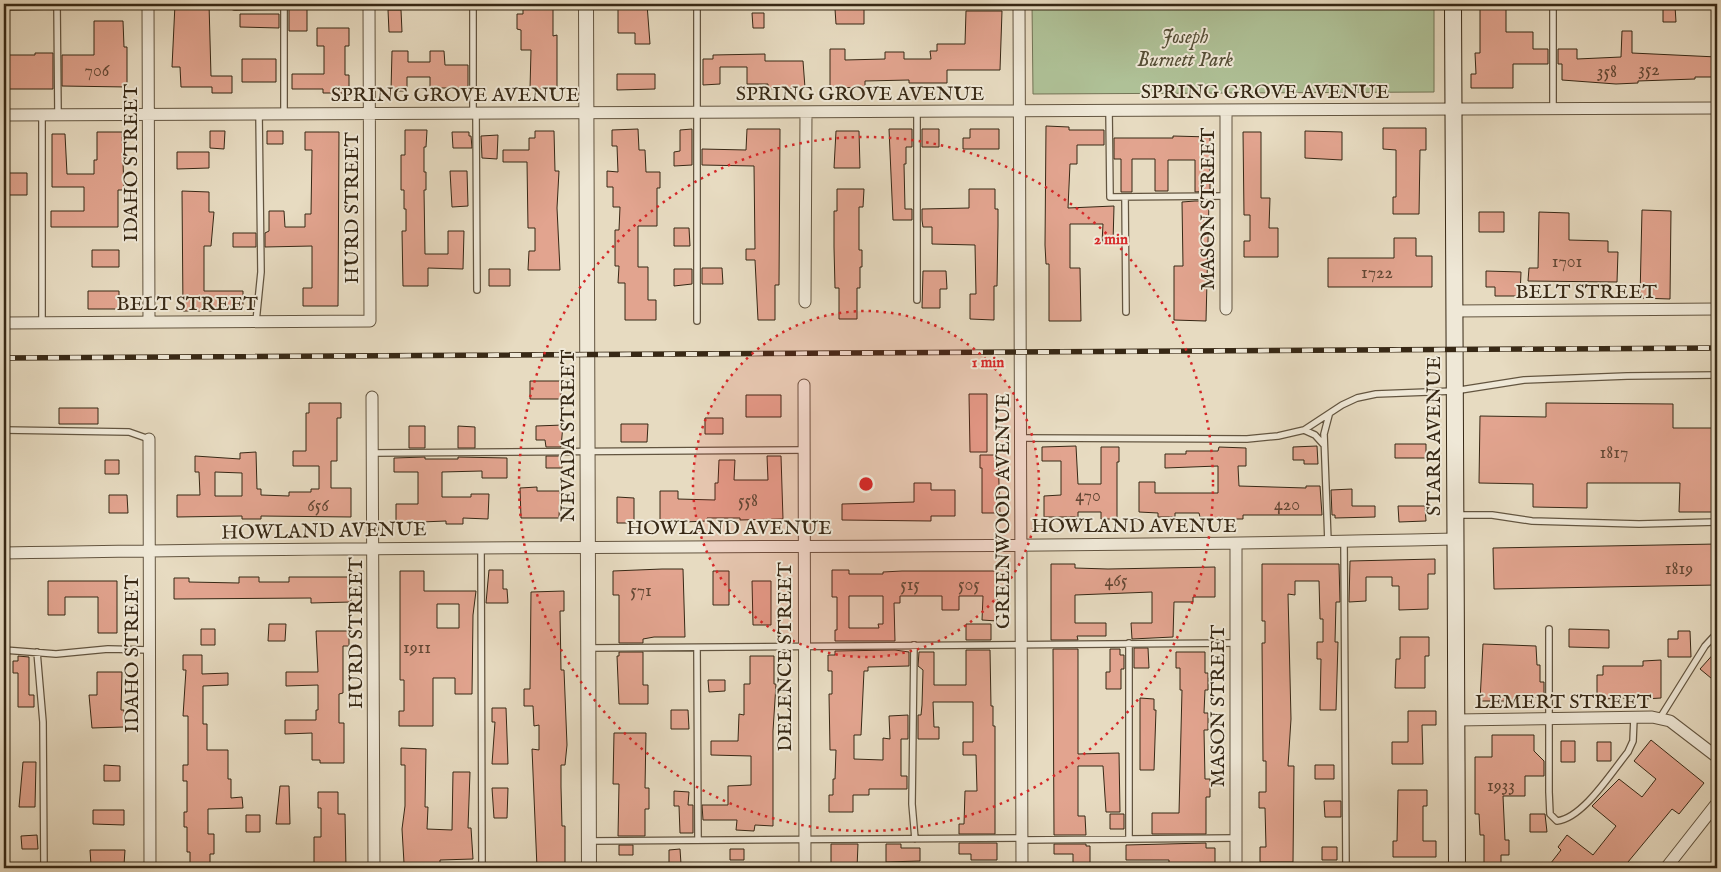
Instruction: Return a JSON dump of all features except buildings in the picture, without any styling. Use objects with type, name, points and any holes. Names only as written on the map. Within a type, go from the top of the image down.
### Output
[{"type":"main road","name":"STARR AVENUE","points":[[1453,4],[1457,868]]},
{"type":"street","name":"IDAHO STREET","points":[[148,4],[149,322]]},
{"type":"street","name":"NEVADA STREET","points":[[586,4],[589,868]]},
{"type":"street","name":"GREENWOOD AVENUE","points":[[1019,4],[1022,868]]},
{"type":"street","name":"HURD STREET","points":[[369,5],[370,321]]},
{"type":"street","name":"SPRING GROVE AVENUE","points":[[4,115],[1717,108]]},
{"type":"street","name":"MASON STREET","points":[[1226,110],[1226,309]]},
{"type":"street","points":[[805,302],[806,112]]},
{"type":"street","name":"BELT STREET","points":[[1454,311],[1717,309]]},
{"type":"street","name":"BELT STREET","points":[[4,323],[370,321]]},
{"type":"street","name":"DELENCE STREET","points":[[804,385],[802,545],[805,868]]},
{"type":"street","name":"HURD STREET","points":[[372,397],[374,868]]},
{"type":"street","name":"IDAHO STREET","points":[[150,439],[150,868]]},
{"type":"street","name":"HOWLAND AVENUE","points":[[4,552],[481,547],[1236,544],[1455,539]]},
{"type":"street","name":"MASON STREET","points":[[1236,544],[1236,868]]},
{"type":"street","name":"LEMERT STREET","points":[[1456,720],[1660,719],[1670,721],[1717,757]]},
{"type":"street","points":[[1666,868],[1717,803]]},
{"type":"lane","points":[[235,4],[235,6],[284,5],[284,114]]},
{"type":"lane","points":[[369,5],[460,4]]},
{"type":"lane","points":[[472,4],[477,290]]},
{"type":"lane","points":[[697,4],[698,321]]},
{"type":"lane","points":[[1553,4],[1553,108]]},
{"type":"lane","points":[[4,7],[57,5],[58,115]]},
{"type":"lane","points":[[1109,110],[1110,197],[1226,196]]},
{"type":"lane","points":[[917,111],[917,300]]},
{"type":"lane","points":[[256,322],[261,272],[259,114]]},
{"type":"lane","points":[[42,115],[42,323]]},
{"type":"lane","points":[[1125,198],[1126,312]]},
{"type":"lane","points":[[1021,438],[1247,439],[1278,436],[1304,430],[1357,398],[1376,394],[1454,391],[1524,380],[1717,375]]},
{"type":"lane","points":[[1328,542],[1325,425],[1329,414]]},
{"type":"lane","points":[[4,430],[129,432],[150,439]]},
{"type":"lane","points":[[1304,430],[1315,435],[1325,446]]},
{"type":"lane","points":[[372,453],[588,453],[803,450]]},
{"type":"lane","points":[[1455,516],[1492,515],[1532,521],[1639,524],[1717,522]]},
{"type":"lane","points":[[1344,542],[1346,868]]},
{"type":"lane","points":[[481,547],[482,868]]},
{"type":"lane","points":[[1549,629],[1550,814],[1557,821],[1566,820],[1578,812],[1628,752],[1633,741],[1634,718]]},
{"type":"lane","points":[[1660,719],[1705,646],[1717,633]]},
{"type":"lane","points":[[1129,643],[1129,839]]},
{"type":"lane","points":[[588,648],[803,648],[914,645],[1021,646],[1236,643]]},
{"type":"lane","points":[[914,645],[912,804],[915,839]]},
{"type":"lane","points":[[696,648],[698,840]]},
{"type":"lane","points":[[4,650],[56,654],[108,649],[150,650]]},
{"type":"lane","points":[[37,652],[42,722],[44,868]]},
{"type":"lane","points":[[589,841],[1236,838]]},
{"type":"green space","name":"Joseph Burnett Park","points":[[1032,4],[1434,4],[1434,92],[1033,94]]},
{"type":"railway","points":[[4,358],[1717,348]]}]
